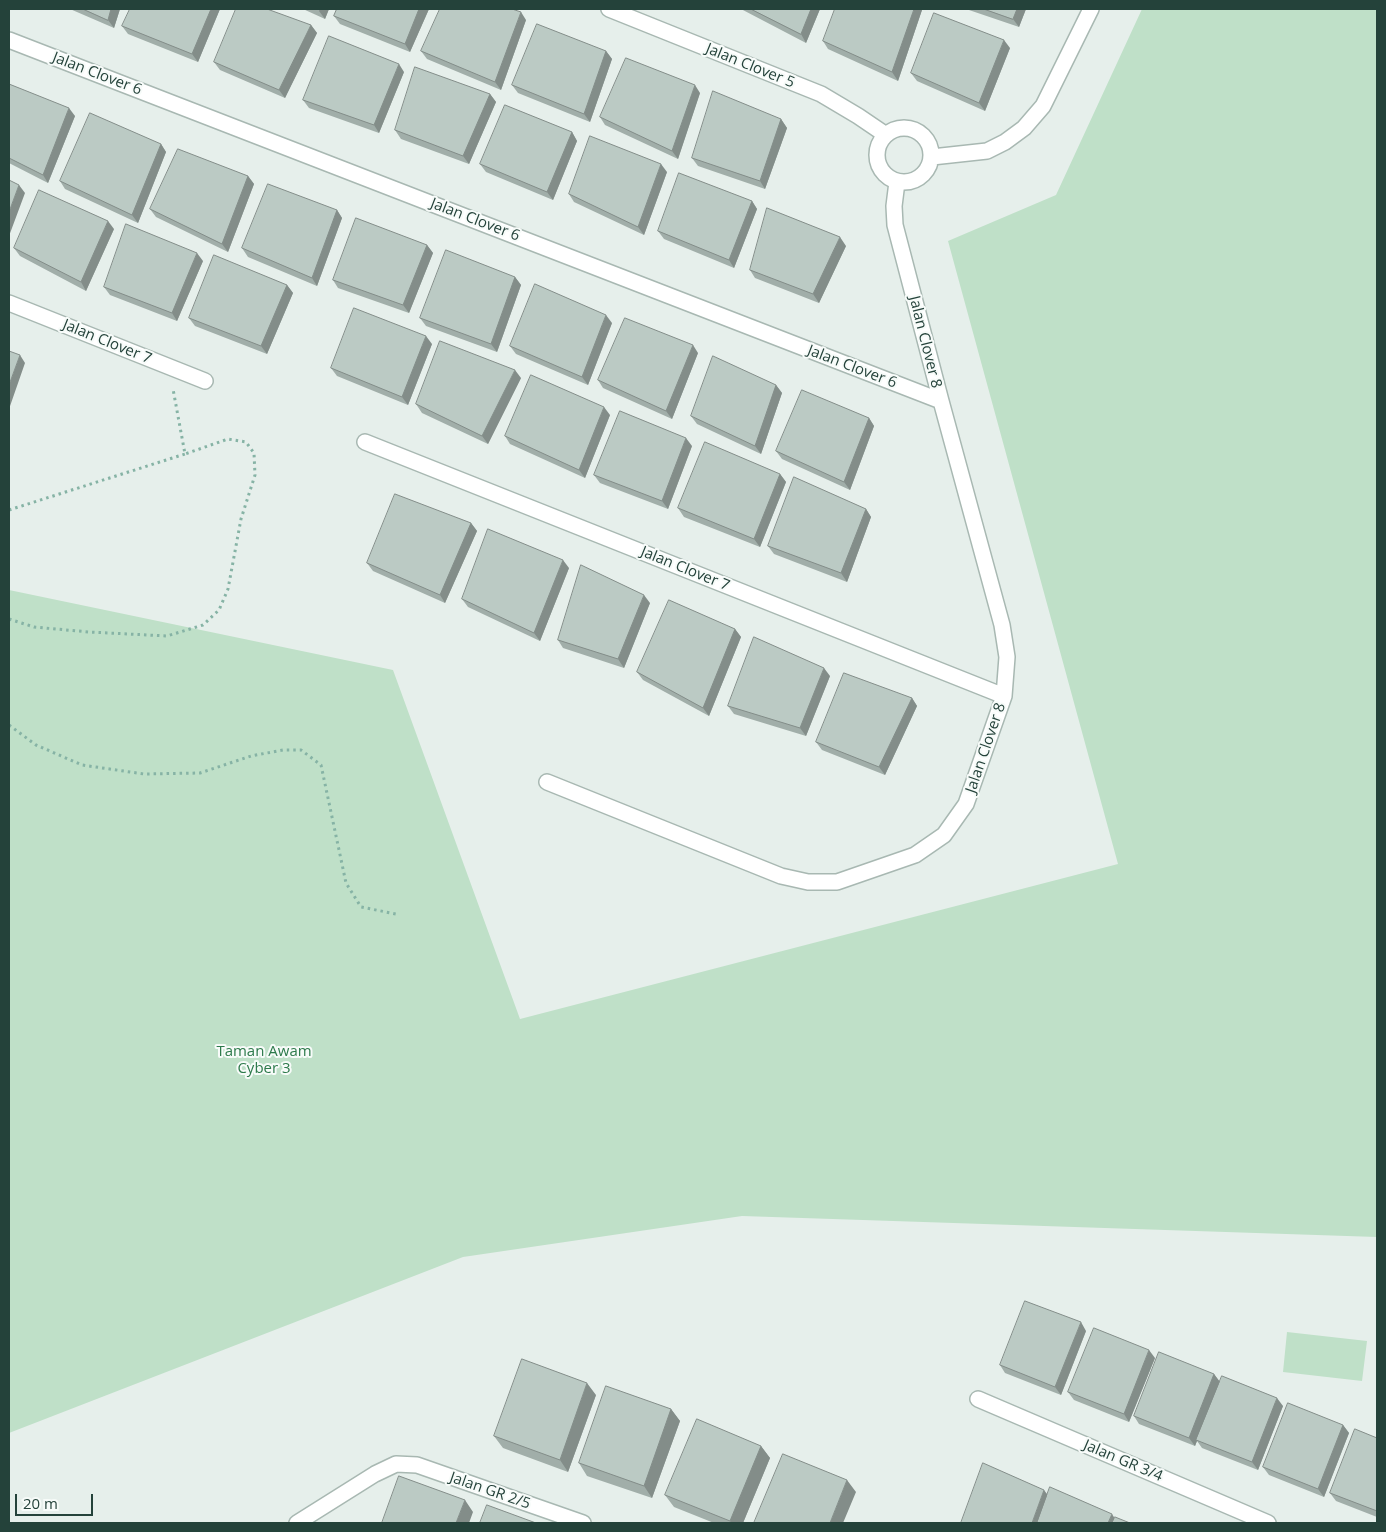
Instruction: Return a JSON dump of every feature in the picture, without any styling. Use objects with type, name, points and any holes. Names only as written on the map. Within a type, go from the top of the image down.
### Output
[{"type":"street","name":"Jalan Clover 5","points":[[609,9],[820,94],[886,134]]},
{"type":"street","points":[[932,157],[987,150],[1005,142],[1024,128],[1043,106],[1090,9]]},
{"type":"street","name":"Jalan Clover 6","points":[[9,40],[941,401]]},
{"type":"street","points":[[903,128],[912,129],[920,133],[927,140],[931,148],[932,157],[930,165],[920,178],[913,182],[897,182],[883,172],[879,165],[877,149],[886,134],[903,128]]},
{"type":"street","name":"Jalan Clover 8","points":[[548,782],[781,876],[808,882],[837,882],[916,855],[944,835],[966,804],[1004,696],[1007,657],[1002,625],[895,225],[894,206],[897,182]]},
{"type":"street","name":"Jalan Clover 7","points":[[9,304],[205,381]]},
{"type":"street","name":"Jalan Clover 7","points":[[365,442],[1004,696]]},
{"type":"street","name":"Jalan GR 3/4","points":[[978,1399],[1268,1523]]},
{"type":"street","name":"Jalan GR 2/5","points":[[297,1523],[375,1474],[396,1464],[417,1465],[583,1523]]},
{"type":"path","points":[[168,367],[185,454]]},
{"type":"path","points":[[9,510],[185,454],[228,438],[246,442],[254,453],[255,475],[241,518],[228,589],[219,610],[203,625],[167,636],[34,627],[9,619]]},
{"type":"path","points":[[9,725],[36,746],[82,765],[144,774],[200,773],[251,756],[283,750],[302,750],[321,765],[346,883],[361,907],[396,914]]},
{"type":"green space","name":"Taman Awam Cyber 3","points":[[1142,9],[1377,9],[1377,1237],[742,1216],[463,1257],[9,1433],[9,590],[393,670],[520,1019],[1118,864],[948,241],[1056,195]]},
{"type":"green space","points":[[1287,1332],[1367,1341],[1362,1381],[1283,1372]]},
{"type":"building","points":[[83,9],[111,9],[108,20]]},
{"type":"building","points":[[130,9],[211,9],[192,54],[122,26]]},
{"type":"building","points":[[236,9],[267,9],[311,25],[279,90],[214,62]]},
{"type":"building","points":[[337,9],[419,9],[405,44],[334,16]]},
{"type":"building","points":[[440,9],[512,9],[521,12],[495,82],[421,51]]},
{"type":"building","points":[[751,9],[811,9],[801,34]]},
{"type":"building","points":[[835,9],[914,9],[892,72],[823,41]]},
{"type":"building","points":[[984,9],[1017,9],[1013,19]]},
{"type":"building","points":[[934,13],[1004,40],[979,103],[911,73]]},
{"type":"building","points":[[537,24],[606,51],[584,114],[512,85]]},
{"type":"building","points":[[329,36],[399,64],[374,125],[303,100]]},
{"type":"building","points":[[626,58],[695,85],[672,151],[600,117]]},
{"type":"building","points":[[415,67],[490,94],[463,156],[395,130]]},
{"type":"building","points":[[9,84],[69,108],[43,175],[9,158]]},
{"type":"building","points":[[713,91],[781,119],[760,181],[692,158]]},
{"type":"building","points":[[505,105],[572,132],[547,192],[480,164]]},
{"type":"building","points":[[90,113],[161,144],[132,215],[60,181]]},
{"type":"building","points":[[590,136],[661,164],[638,227],[569,194]]},
{"type":"building","points":[[178,149],[248,176],[222,244],[150,209]]},
{"type":"building","points":[[679,173],[752,201],[729,260],[658,231]]},
{"type":"building","points":[[9,180],[19,185],[9,212]]},
{"type":"building","points":[[268,184],[337,210],[312,278],[242,248]]},
{"type":"building","points":[[39,190],[108,221],[81,282],[14,248]]},
{"type":"building","points":[[767,208],[840,237],[813,294],[750,270]]},
{"type":"building","points":[[356,218],[427,245],[403,305],[333,280]]},
{"type":"building","points":[[126,224],[197,253],[172,313],[104,287]]},
{"type":"building","points":[[446,250],[515,277],[491,344],[420,318]]},
{"type":"building","points":[[214,255],[287,285],[261,346],[189,318]]},
{"type":"building","points":[[535,284],[606,315],[582,377],[510,346]]},
{"type":"building","points":[[354,308],[426,336],[402,397],[331,368]]},
{"type":"building","points":[[625,318],[693,345],[666,411],[598,380]]},
{"type":"building","points":[[440,341],[515,370],[482,436],[416,404]]},
{"type":"building","points":[[9,351],[20,355],[9,385]]},
{"type":"building","points":[[713,356],[776,385],[755,446],[691,416]]},
{"type":"building","points":[[531,375],[604,407],[579,470],[505,436]]},
{"type":"building","points":[[802,390],[869,418],[844,482],[776,451]]},
{"type":"building","points":[[620,411],[686,438],[662,501],[594,475]]},
{"type":"building","points":[[705,442],[780,474],[754,539],[678,508]]},
{"type":"building","points":[[794,477],[866,509],[841,573],[768,546]]},
{"type":"building","points":[[395,494],[471,523],[440,595],[367,563]]},
{"type":"building","points":[[488,529],[563,560],[534,633],[462,599]]},
{"type":"building","points":[[581,565],[644,595],[618,659],[558,640]]},
{"type":"building","points":[[669,600],[735,629],[703,708],[637,672]]},
{"type":"building","points":[[754,637],[824,668],[800,728],[728,706]]},
{"type":"building","points":[[844,673],[912,698],[879,767],[816,742]]},
{"type":"building","points":[[1025,1301],[1081,1322],[1055,1387],[1000,1365]]},
{"type":"building","points":[[1094,1328],[1149,1350],[1124,1414],[1068,1392]]},
{"type":"building","points":[[1159,1352],[1214,1374],[1189,1438],[1134,1416]]},
{"type":"building","points":[[522,1359],[587,1383],[560,1460],[494,1436]]},
{"type":"building","points":[[1222,1376],[1277,1398],[1252,1462],[1196,1440]]},
{"type":"building","points":[[606,1386],[671,1409],[644,1486],[579,1463]]},
{"type":"building","points":[[1288,1403],[1343,1425],[1318,1489],[1263,1467]]},
{"type":"building","points":[[697,1419],[761,1446],[730,1521],[665,1495]]},
{"type":"building","points":[[1355,1429],[1377,1438],[1377,1511],[1330,1493]]},
{"type":"building","points":[[783,1454],[847,1480],[830,1523],[754,1523]]},
{"type":"building","points":[[983,1463],[1044,1490],[1032,1523],[961,1523]]},
{"type":"building","points":[[399,1476],[465,1500],[456,1523],[382,1523]]},
{"type":"building","points":[[1050,1487],[1112,1514],[1108,1523],[1037,1523]]},
{"type":"building","points":[[487,1505],[536,1523],[480,1523]]},
{"type":"building","points":[[1115,1517],[1130,1523],[1112,1523]]}]
